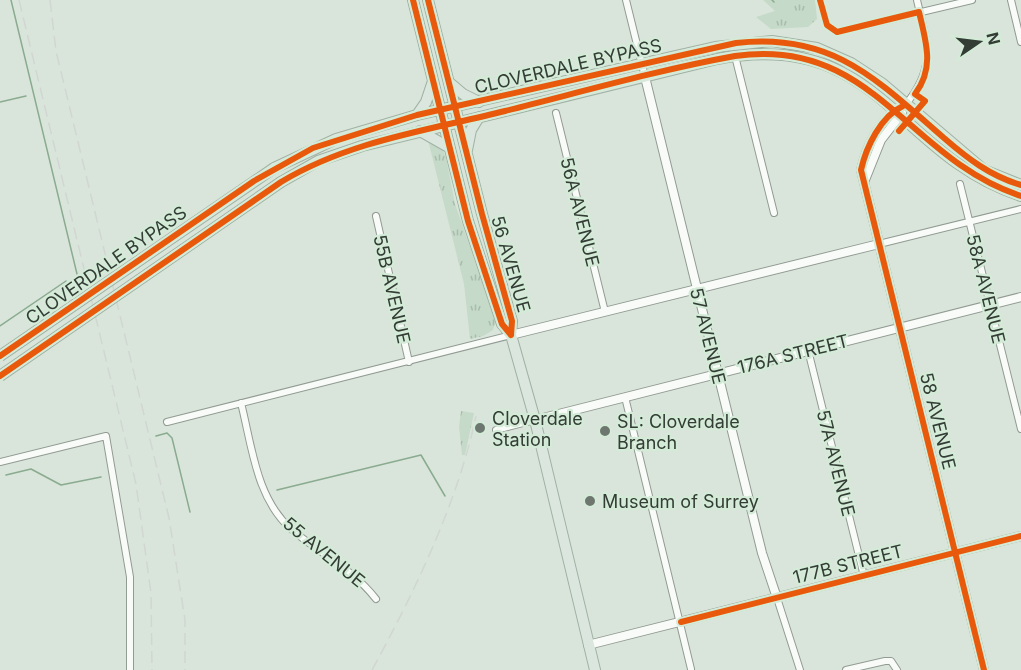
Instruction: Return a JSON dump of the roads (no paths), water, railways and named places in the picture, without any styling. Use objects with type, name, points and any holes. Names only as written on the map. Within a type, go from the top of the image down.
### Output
[{"type":"highway","name":"56 AVENUE","points":[[413,0],[475,244],[502,324],[511,335]]},
{"type":"highway","name":"56 AVENUE","points":[[428,0],[466,154],[512,321],[511,335],[535,420],[595,670]]},
{"type":"highway","name":"CLOVERDALE BYPASS","points":[[0,356],[274,168],[336,139],[417,115],[641,63],[736,44],[789,42],[817,48],[851,63],[906,104],[984,170],[1021,185]]},
{"type":"highway","name":"CLOVERDALE BYPASS","points":[[0,376],[281,182],[305,168],[338,154],[420,131],[735,56],[772,53],[803,57],[826,64],[855,79],[969,173],[1021,196]]},
{"type":"highway","points":[[448,80],[463,94],[479,102]]},
{"type":"highway","points":[[417,115],[426,102],[433,81]]},
{"type":"highway","points":[[466,154],[471,130],[479,117]]},
{"type":"highway","points":[[420,131],[450,148]]},
{"type":"street","name":"57 AVENUE","points":[[626,0],[762,553],[800,670]]},
{"type":"street","points":[[820,0],[827,24],[832,30],[842,31],[972,0]]},
{"type":"street","points":[[906,104],[920,87],[927,71],[928,52],[916,0]]},
{"type":"street","points":[[1011,0],[1021,42]]},
{"type":"street","points":[[735,56],[774,213]]},
{"type":"street","name":"58 AVENUE","points":[[906,104],[874,136],[861,170],[984,670]]},
{"type":"street","name":"56A AVENUE","points":[[556,113],[605,312]]},
{"type":"street","name":"58A AVENUE","points":[[960,184],[1021,429]]},
{"type":"street","points":[[167,422],[1021,209]]},
{"type":"street","name":"55B AVENUE","points":[[376,216],[409,362]]},
{"type":"street","name":"176A STREET","points":[[496,430],[1021,297]]},
{"type":"street","name":"57A AVENUE","points":[[808,350],[864,576]]},
{"type":"street","points":[[625,397],[691,669]]},
{"type":"street","name":"55 AVENUE","points":[[241,404],[260,480],[268,501],[292,530],[345,566],[376,598]]},
{"type":"street","points":[[0,462],[106,436],[130,577],[130,670]]},
{"type":"street","name":"177B STREET","points":[[588,645],[1021,536]]},
{"type":"street","points":[[846,670],[891,661],[897,670]]},
{"type":"waterway","points":[[11,0],[77,274]]},
{"type":"waterway","points":[[0,102],[26,96]]},
{"type":"waterway","points":[[0,326],[66,281]]},
{"type":"waterway","points":[[156,436],[167,433],[172,438],[190,512]]},
{"type":"waterway","points":[[277,490],[421,455],[445,496]]},
{"type":"waterway","points":[[6,475],[31,469],[61,485],[101,477]]},
{"type":"railway","points":[[19,0],[136,484],[151,593],[152,670]]},
{"type":"railway","points":[[50,0],[56,51],[169,518],[185,620],[185,670]]},
{"type":"railway","points":[[372,670],[433,546],[458,481],[476,416]]},
{"type":"place","name":"Cloverdale Station","points":[[480,428]]},
{"type":"place","name":"SL: Cloverdale Branch","points":[[605,431]]},
{"type":"place","name":"Museum of Surrey","points":[[590,501]]}]
